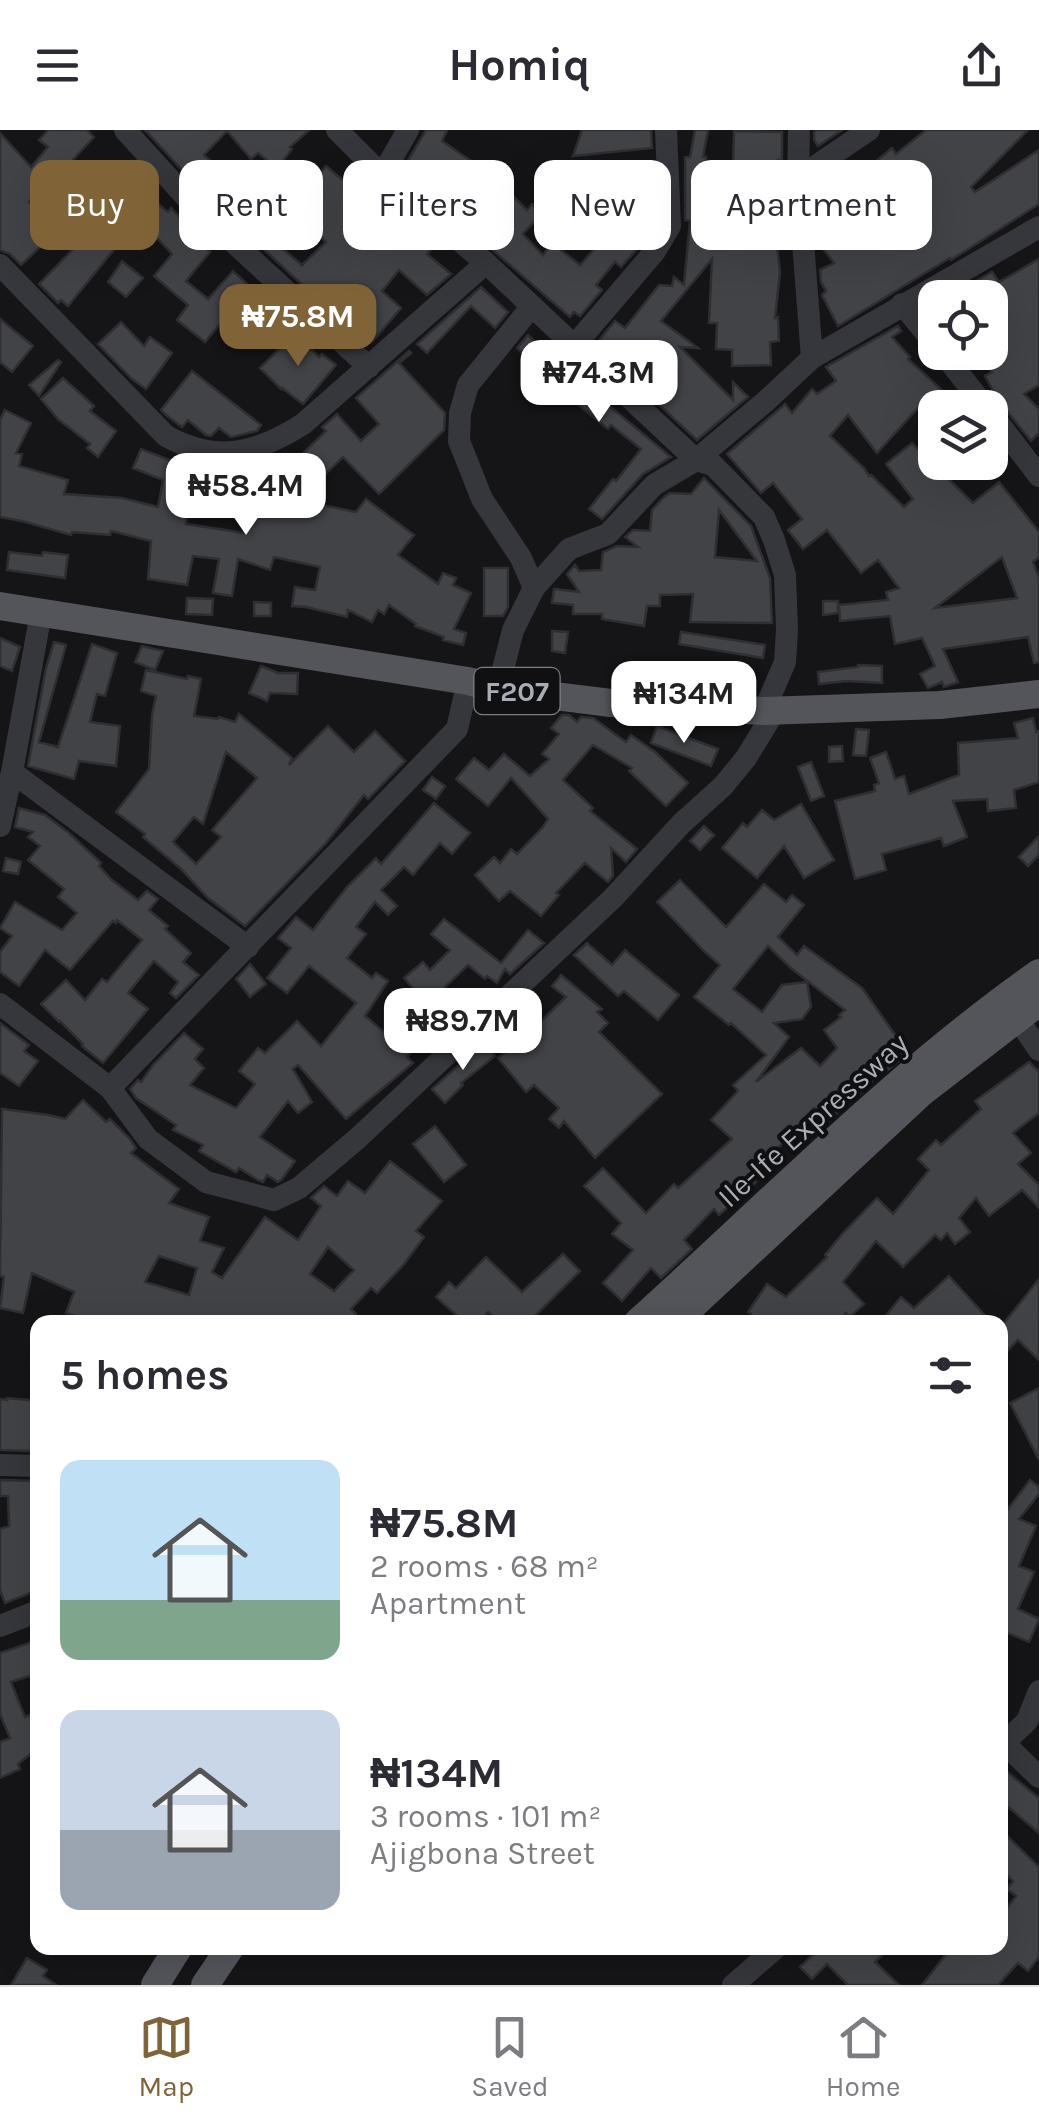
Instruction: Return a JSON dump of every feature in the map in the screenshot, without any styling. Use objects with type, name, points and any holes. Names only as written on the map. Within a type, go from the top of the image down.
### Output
[{"type":"main road","name":"F207","points":[[0,606],[498,689],[611,703],[764,711],[940,705],[1039,694]]},
{"type":"main road","name":"Ile-Ife Expressway","points":[[646,1315],[902,1080],[1039,974]]},
{"type":"main road","name":"Ile-Ife Expressway","points":[[682,1315],[920,1093],[1028,1010]]},
{"type":"main road","points":[[155,1985],[174,1955]]},
{"type":"main road","points":[[206,1985],[225,1955]]},
{"type":"street","points":[[125,130],[196,208],[368,366]]},
{"type":"street","points":[[336,130],[367,160]]},
{"type":"street","points":[[391,160],[408,130]]},
{"type":"street","points":[[575,344],[655,251],[670,226],[666,130]]},
{"type":"street","points":[[798,160],[799,130]]},
{"type":"street","points":[[825,160],[869,130]]},
{"type":"street","points":[[498,689],[514,630],[534,588],[569,549],[608,534],[654,486],[696,460],[812,358],[1039,227]]},
{"type":"street","points":[[0,1004],[110,1088],[148,1139],[206,1182],[274,1200],[299,1188],[358,1138],[613,898],[746,758],[771,716],[764,711],[785,662],[784,575],[764,517],[713,465],[696,460],[472,250]]},
{"type":"street","points":[[804,250],[812,358]]},
{"type":"street","points":[[0,266],[166,436],[200,451],[227,454],[276,440],[303,424],[486,262]]},
{"type":"street","points":[[902,304],[918,323]]},
{"type":"street","points":[[532,306],[468,385],[460,413],[460,441],[482,499],[521,558],[534,588]]},
{"type":"street","points":[[956,370],[972,390]]},
{"type":"street","points":[[1008,429],[1031,450],[1039,476]]},
{"type":"street","points":[[0,826],[40,612]]},
{"type":"street","points":[[110,1088],[458,729],[468,682]]},
{"type":"street","points":[[12,772],[248,947]]},
{"type":"street","points":[[1028,1010],[1039,1050]]},
{"type":"street","points":[[0,1465],[30,1466]]},
{"type":"street","points":[[0,1626],[30,1614]]},
{"type":"street","points":[[1008,1739],[1026,1720],[1039,1691]]},
{"type":"street","points":[[1008,1750],[1039,1777]]},
{"type":"street","points":[[734,1985],[768,1955]]},
{"type":"building","points":[[48,130],[87,130],[94,137],[73,160],[37,160],[48,147],[39,140]]},
{"type":"building","points":[[145,130],[309,130],[290,147],[283,160],[267,160],[258,153],[251,159],[227,131],[204,155],[210,160],[179,160],[179,167]]},
{"type":"building","points":[[426,130],[447,130],[442,141],[470,160],[408,160]]},
{"type":"building","points":[[582,130],[651,130],[652,148],[573,156]]},
{"type":"building","points":[[695,130],[708,130],[703,157],[706,160],[691,160],[691,250],[777,250],[780,272],[775,318],[778,317],[779,341],[770,342],[771,365],[732,366],[732,350],[716,349],[717,323],[709,323],[712,259],[661,321],[698,348],[680,347],[733,400],[733,382],[748,397],[697,440],[595,345],[615,321],[625,328],[659,285],[672,286],[674,277],[684,285],[690,221],[685,220],[685,157],[690,157]]},
{"type":"building","points":[[817,130],[842,130],[818,146],[814,140]]},
{"type":"building","points":[[926,130],[1028,130],[971,187],[975,192],[1039,150],[1039,204],[838,326],[822,295],[826,291],[820,270],[834,263],[824,250],[932,250],[932,160],[877,160],[892,148],[896,154]]},
{"type":"building","points":[[734,131],[782,132],[782,160],[733,160]]},
{"type":"building","points":[[0,133],[30,166],[30,250],[37,250],[21,265],[0,250]]},
{"type":"building","points":[[326,166],[343,180],[343,250],[429,250],[427,254],[451,274],[427,295],[399,270],[382,291],[401,308],[372,342],[339,313],[336,316],[264,250],[284,250],[302,265],[318,250],[323,250]]},
{"type":"building","points":[[514,197],[527,210],[534,206],[534,222],[523,234],[534,250],[543,255],[547,250],[561,250],[580,265],[593,250],[636,250],[621,267],[615,262],[596,285],[602,290],[580,316],[574,312],[570,317],[493,250],[514,250]]},
{"type":"building","points":[[159,205],[168,212],[171,208],[179,216],[179,250],[210,252],[186,281],[208,299],[233,271],[277,311],[254,336],[243,325],[237,332],[224,319],[205,342],[177,320],[188,305],[154,276],[172,254],[159,240]]},
{"type":"building","points":[[72,250],[114,250],[68,306],[61,300],[58,303],[39,284]]},
{"type":"building","points":[[1039,259],[1039,385],[1024,394],[1039,409],[1039,433],[1031,441],[1008,412],[1008,390],[993,390],[985,376],[990,370],[1008,370],[1008,280],[1002,280]]},
{"type":"building","points":[[122,261],[143,278],[126,297],[108,282]]},
{"type":"building","points":[[992,272],[998,280],[978,280]]},
{"type":"building","points":[[481,287],[508,312],[495,328],[471,306],[427,353],[417,344]]},
{"type":"building","points":[[0,319],[33,346],[12,372],[0,362]]},
{"type":"building","points":[[121,322],[144,346],[150,337],[172,353],[146,389],[98,344]]},
{"type":"building","points":[[898,326],[901,331],[892,337],[918,370],[942,390],[918,390],[918,408],[877,453],[848,415],[830,436],[904,507],[913,499],[886,464],[912,443],[918,449],[918,480],[950,480],[973,503],[999,482],[1039,532],[1039,557],[1033,562],[1039,578],[1039,662],[1034,663],[1028,637],[943,649],[958,682],[944,687],[942,682],[928,688],[920,674],[935,666],[922,638],[895,644],[890,616],[840,621],[839,605],[888,600],[886,592],[899,588],[878,560],[861,573],[827,530],[803,549],[788,530],[802,519],[773,483],[761,493],[727,454],[785,404],[792,413],[812,389],[817,394],[836,381],[826,367]],"holes":[[[1002,557],[1017,598],[935,608]]]},
{"type":"building","points":[[295,333],[319,357],[322,354],[336,365],[303,404],[260,368]]},
{"type":"building","points":[[528,335],[671,457],[643,474],[602,519],[589,509],[641,449],[611,425],[608,429],[549,381],[517,348]]},
{"type":"building","points":[[409,351],[399,363],[445,413],[444,430],[379,494],[343,457],[318,481],[297,459],[326,431],[322,427],[337,414],[361,441],[379,424],[356,398]]},
{"type":"building","points":[[58,360],[61,362],[39,396],[29,385]]},
{"type":"building","points":[[192,371],[261,425],[257,431],[231,437],[219,428],[211,436],[188,420],[182,427],[166,415],[161,410]]},
{"type":"building","points":[[63,378],[94,406],[90,411],[116,431],[98,457],[87,448],[90,444],[58,419],[41,399]]},
{"type":"building","points":[[5,410],[31,423],[16,453],[22,454],[19,466],[68,480],[64,494],[122,498],[158,507],[163,480],[133,468],[141,449],[172,461],[170,465],[191,469],[185,495],[190,495],[186,524],[245,533],[255,504],[250,503],[259,464],[270,466],[269,476],[296,482],[292,499],[356,512],[366,499],[414,535],[398,555],[438,584],[443,573],[456,578],[453,585],[471,593],[454,629],[466,633],[463,645],[415,626],[389,605],[384,614],[378,610],[372,622],[348,610],[347,617],[292,606],[295,587],[315,590],[320,567],[274,557],[270,570],[238,559],[232,596],[213,593],[219,559],[193,556],[187,585],[148,579],[151,541],[111,531],[110,535],[71,535],[0,517],[0,420]]},
{"type":"building","points":[[704,478],[751,526],[770,578],[772,623],[690,622],[693,594],[660,595],[660,606],[647,606],[644,626],[602,619],[602,614],[573,614],[573,605],[552,603],[554,589],[579,592],[567,574],[575,565],[579,571],[601,570],[603,552],[617,546],[638,547],[625,537],[633,530],[650,531],[652,510],[664,497],[670,493],[691,494]],"holes":[[[719,510],[757,561],[715,557]]]},
{"type":"building","points":[[9,552],[68,555],[65,578],[7,570]]},
{"type":"building","points":[[484,568],[508,568],[508,607],[503,616],[484,616]]},
{"type":"building","points":[[187,598],[213,599],[212,615],[186,614]]},
{"type":"building","points":[[823,601],[838,601],[838,613],[823,615]]},
{"type":"building","points":[[254,602],[271,603],[271,616],[254,616]]},
{"type":"building","points":[[552,631],[568,632],[565,653],[552,651]]},
{"type":"building","points":[[681,632],[765,645],[763,658],[679,644]]},
{"type":"building","points":[[0,638],[20,647],[12,671],[0,666]]},
{"type":"building","points":[[54,642],[66,645],[39,742],[58,747],[92,644],[117,653],[105,696],[97,694],[90,722],[120,726],[116,766],[79,761],[74,779],[28,766]]},
{"type":"building","points":[[142,646],[163,651],[155,670],[135,662]]},
{"type":"building","points":[[858,665],[882,666],[882,683],[819,684],[818,672]]},
{"type":"building","points":[[261,666],[278,673],[298,673],[297,694],[270,693],[267,701],[249,693]]},
{"type":"building","points":[[146,670],[201,679],[194,716],[235,722],[239,714],[292,758],[289,765],[328,726],[354,752],[375,731],[405,761],[368,799],[364,795],[326,843],[245,926],[208,898],[143,837],[145,834],[116,812],[149,769],[156,696],[141,691]],"holes":[[[226,752],[257,778],[212,830],[221,837],[196,864],[173,842],[194,817],[203,824]]]},
{"type":"building","points":[[562,715],[577,722],[581,717],[593,718],[626,742],[631,735],[688,783],[666,806],[629,771],[632,768],[593,745],[563,780],[593,808],[590,811],[637,849],[626,862],[611,848],[613,876],[608,882],[585,863],[556,893],[559,895],[541,916],[510,891],[499,901],[475,875],[494,857],[500,863],[511,849],[517,854],[548,819],[511,778],[488,806],[456,779],[474,758],[489,770],[504,754],[530,776],[549,759],[542,754],[559,734],[551,728]]},
{"type":"building","points":[[1033,718],[1036,732],[1039,731],[1039,782],[1014,790],[1016,808],[988,811],[987,799],[953,801],[967,837],[944,846],[941,838],[882,854],[886,870],[855,879],[835,801],[875,791],[874,785],[879,783],[870,758],[886,752],[895,779],[904,776],[909,794],[959,775],[958,743],[1018,738],[1014,723]]},
{"type":"building","points":[[657,726],[718,749],[711,766],[651,743]]},
{"type":"building","points":[[856,729],[869,730],[866,756],[853,755]]},
{"type":"building","points":[[842,746],[843,761],[829,762],[829,747]]},
{"type":"building","points":[[811,762],[824,796],[811,801],[798,767]]},
{"type":"building","points":[[432,777],[445,786],[436,799],[423,790]]},
{"type":"building","points":[[434,803],[470,833],[452,854],[440,843],[413,875],[404,867],[381,890],[397,906],[388,915],[375,902],[356,927],[366,934],[347,958],[372,978],[376,973],[388,981],[365,1016],[384,1032],[416,992],[404,978],[423,962],[430,970],[450,950],[431,934],[444,919],[501,963],[528,930],[544,943],[510,974],[505,969],[497,983],[468,965],[445,987],[459,1003],[407,1057],[413,1063],[346,1119],[298,1065],[293,1069],[312,1102],[298,1113],[288,1101],[260,1137],[295,1161],[278,1182],[267,1175],[263,1182],[239,1168],[236,1172],[199,1151],[203,1145],[173,1130],[176,1125],[136,1098],[130,1089],[138,1080],[141,1082],[184,1033],[203,1049],[195,1059],[204,1068],[190,1085],[236,1108],[255,1084],[239,1071],[258,1048],[265,1053],[297,1021],[321,1046],[356,1003],[309,966],[287,993],[267,978],[291,948],[278,938],[296,917],[313,930],[347,887],[376,858],[381,864]]},
{"type":"building","points":[[801,804],[834,860],[804,878],[784,846],[757,878],[722,848],[743,823],[747,827],[762,810],[774,820]]},
{"type":"building","points":[[19,808],[45,815],[69,833],[101,863],[99,866],[112,880],[138,900],[147,891],[158,899],[149,910],[191,953],[183,962],[199,975],[176,998],[170,993],[178,982],[154,961],[128,993],[148,1009],[103,1063],[41,1004],[66,980],[85,1000],[102,979],[107,982],[142,940],[117,920],[70,970],[45,950],[19,986],[0,972],[0,952],[12,936],[0,928],[15,902],[62,930],[77,913],[58,897],[64,889],[28,860],[40,846],[28,837],[33,832],[15,827]]},
{"type":"building","points":[[704,826],[714,835],[700,850],[690,841]]},
{"type":"building","points":[[1039,836],[1039,855],[1028,866],[1019,857]]},
{"type":"building","points":[[6,858],[21,862],[18,874],[3,871]]},
{"type":"building","points":[[680,880],[726,927],[764,884],[786,902],[792,895],[804,905],[778,937],[797,955],[804,946],[862,988],[908,1053],[881,1072],[857,1097],[854,1094],[830,1121],[814,1108],[752,1177],[756,1182],[719,1215],[714,1209],[684,1240],[692,1249],[661,1278],[651,1268],[622,1301],[603,1283],[633,1250],[612,1234],[621,1223],[584,1186],[603,1168],[646,1213],[674,1184],[678,1188],[732,1139],[711,1120],[738,1091],[733,1085],[766,1055],[694,997],[720,965],[657,902]],"holes":[[[768,946],[845,1010],[824,1030],[837,1048],[820,1066],[801,1048],[756,1082],[789,1037],[774,1023],[802,1019],[811,1007],[807,982],[782,985],[762,1012],[733,989]]]},
{"type":"building","points":[[587,943],[612,965],[625,950],[679,995],[658,1020],[624,991],[618,996],[574,955]]},
{"type":"building","points":[[250,964],[266,984],[250,997],[236,979]]},
{"type":"building","points":[[561,975],[602,1009],[597,1012],[608,1023],[599,1032],[662,1094],[595,1158],[564,1121],[559,1128],[549,1119],[559,1108],[534,1085],[526,1092],[498,1058],[566,997],[552,986]]},
{"type":"building","points":[[0,1023],[29,1045],[24,1051],[38,1061],[19,1086],[0,1073]]},
{"type":"building","points":[[485,1042],[495,1056],[461,1083],[445,1103],[432,1089]]},
{"type":"building","points":[[1029,1062],[1039,1072],[1039,1113],[1013,1133],[1031,1153],[1018,1164],[1039,1185],[1039,1208],[1022,1190],[989,1216],[976,1198],[959,1218],[970,1232],[955,1244],[947,1233],[941,1240],[935,1235],[903,1267],[876,1241],[843,1282],[864,1304],[852,1315],[750,1315],[748,1312],[767,1284],[786,1297],[827,1257],[843,1233],[877,1198],[893,1214],[929,1170],[918,1159],[936,1140],[941,1145],[981,1109],[975,1101]]},
{"type":"building","points":[[83,1100],[106,1122],[110,1119],[136,1148],[131,1153],[179,1189],[169,1203],[209,1217],[200,1241],[224,1248],[212,1272],[222,1278],[265,1217],[298,1240],[321,1206],[311,1198],[324,1186],[337,1196],[348,1181],[365,1193],[390,1161],[442,1201],[416,1231],[424,1237],[404,1264],[377,1293],[371,1288],[351,1309],[355,1315],[72,1315],[66,1313],[74,1292],[32,1273],[23,1313],[0,1308],[4,1277],[0,1276],[2,1109],[65,1119]],"holes":[[[328,1247],[354,1270],[334,1291],[310,1274]],[[159,1256],[197,1268],[189,1295],[145,1282]]]},
{"type":"building","points":[[435,1126],[466,1165],[444,1182],[413,1144]]},
{"type":"building","points":[[563,1254],[580,1271],[536,1315],[456,1315],[436,1297],[449,1282],[456,1288],[486,1257],[522,1292]]},
{"type":"building","points":[[949,1276],[985,1315],[887,1314],[901,1297],[914,1308]]},
{"type":"building","points":[[1039,1279],[1039,1360],[1018,1340],[1008,1350],[1008,1318]]},
{"type":"building","points":[[1039,1388],[1039,1460],[1010,1403]]},
{"type":"building","points":[[0,1399],[30,1400],[30,1451],[0,1450]]},
{"type":"building","points":[[0,1480],[30,1481],[30,1593],[5,1603],[0,1590],[0,1529],[9,1526],[8,1496],[0,1496]]},
{"type":"building","points":[[1030,1480],[1039,1487],[1039,1494],[1019,1519],[1036,1526],[1019,1566],[1034,1572],[1018,1609],[1039,1619],[1029,1642],[1008,1633],[1008,1509]]},
{"type":"building","points":[[30,1643],[30,1676],[11,1682],[25,1717],[30,1715],[30,1754],[18,1764],[20,1769],[0,1778],[0,1742],[10,1738],[0,1714],[0,1653]]},
{"type":"building","points":[[1008,1773],[1039,1798],[1039,1833],[1008,1807]]},
{"type":"building","points":[[1008,1837],[1039,1867],[1039,1957],[1028,1971],[1018,1963],[998,1985],[922,1985],[946,1955],[1008,1955],[1008,1906],[1016,1896],[1008,1888],[1013,1881],[1008,1876]]},
{"type":"building","points":[[813,1955],[882,1955],[875,1962],[899,1985],[848,1985],[827,1964],[812,1979],[800,1967]]},
{"type":"building","points":[[27,1958],[47,1970],[43,1976],[56,1985],[11,1985]]}]
